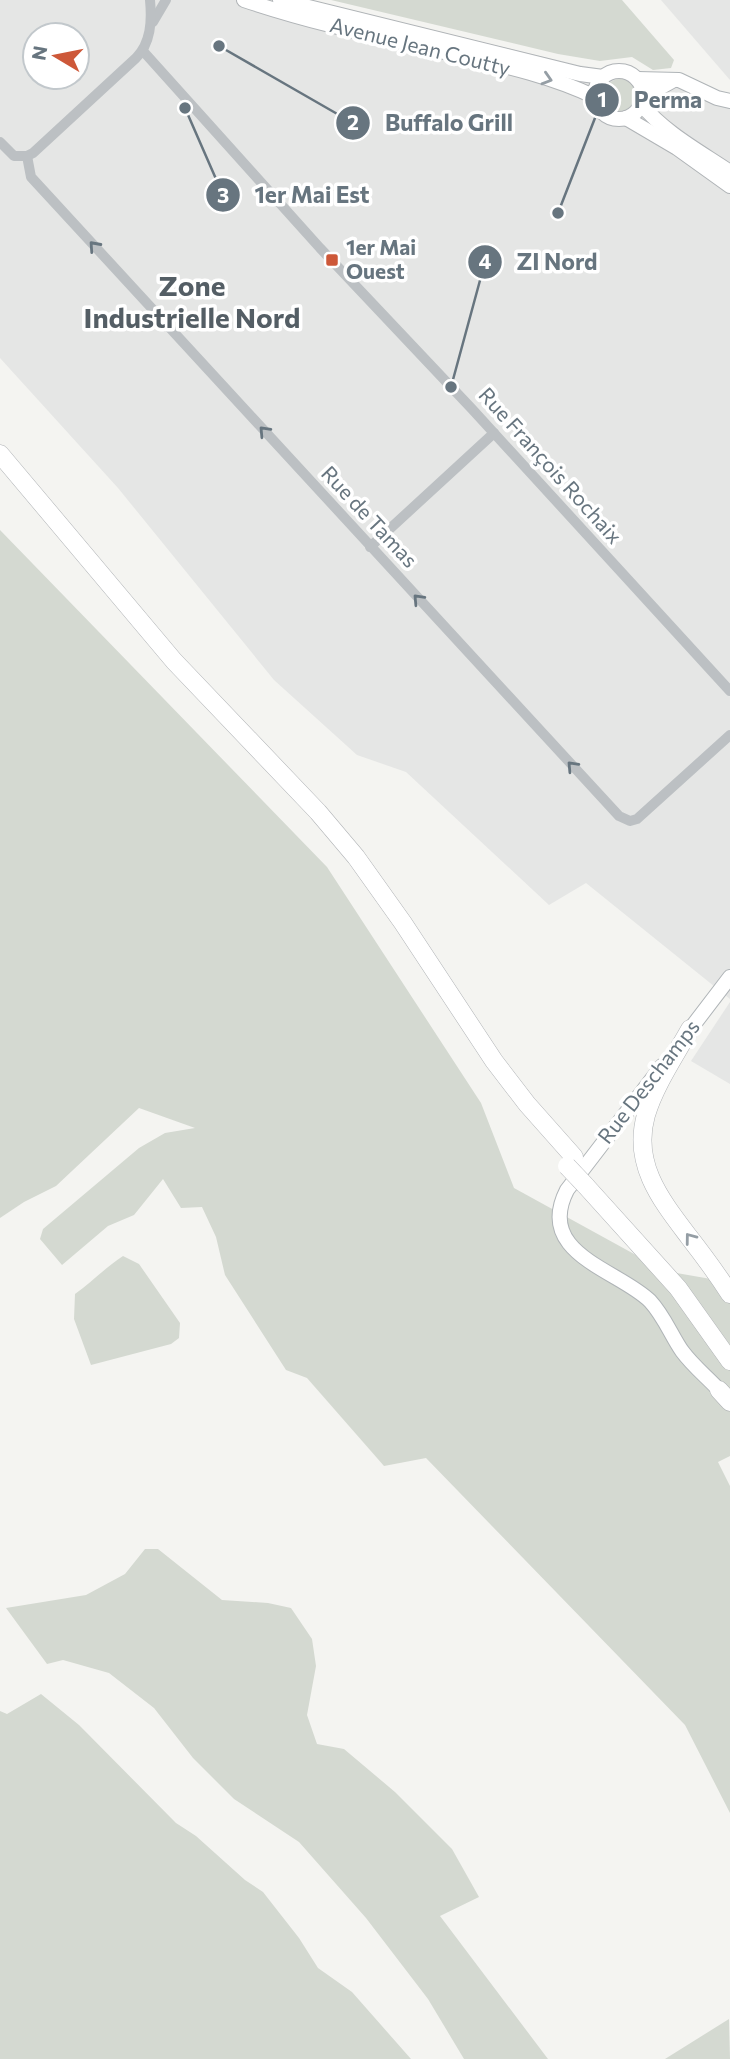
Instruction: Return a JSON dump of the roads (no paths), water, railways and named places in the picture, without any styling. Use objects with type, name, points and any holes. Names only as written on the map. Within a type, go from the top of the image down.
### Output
[{"type":"highway","points":[[0,454],[174,661],[311,805],[356,857],[501,1071],[571,1162]]},
{"type":"highway","points":[[0,471],[167,671],[330,844],[384,914],[494,1082],[514,1107],[691,1285],[730,1340]]},
{"type":"highway","points":[[690,1028],[651,1100],[643,1127],[643,1152],[649,1178],[659,1197],[730,1294]]},
{"type":"highway","points":[[589,1181],[678,1288],[730,1361]]},
{"type":"main road","name":"Avenue Jean Coutty","points":[[244,0],[297,17],[499,65],[575,88],[595,97]]},
{"type":"main road","name":"Avenue Jean Coutty","points":[[280,0],[580,74],[603,77]]},
{"type":"main road","points":[[674,80],[642,101],[632,115],[626,118],[614,119],[605,114],[598,107],[595,97],[596,85],[603,77],[613,71],[629,73],[642,90],[642,101],[655,121],[730,172]]},
{"type":"main road","points":[[636,79],[684,82],[730,101]]},
{"type":"main road","points":[[703,92],[730,93]]},
{"type":"main road","points":[[626,118],[694,159],[730,186]]},
{"type":"main road","name":"Rue Deschamps","points":[[725,1396],[690,1362],[650,1301],[630,1285],[588,1262],[575,1251],[561,1220],[567,1191],[730,977]]},
{"type":"street","points":[[150,0],[151,25]]},
{"type":"street","points":[[0,142],[14,156],[27,156],[38,149],[143,51],[151,25],[166,0]]},
{"type":"street","name":"Rue François Rochaix","points":[[143,51],[320,248],[730,691]]},
{"type":"street","name":"Rue de Tamas","points":[[27,156],[32,177],[619,816],[630,821],[637,819],[730,735]]},
{"type":"street","points":[[370,547],[494,433]]},
{"type":"place","name":"Buffalo Grill","points":[[219,46]]},
{"type":"place","name":"1er Mai Est","points":[[185,108]]},
{"type":"place","name":"Perma","points":[[558,213]]},
{"type":"place","name":"1er Mai Ouest","points":[[332,260]]},
{"type":"place","name":"ZI Nord","points":[[451,387]]},
{"type":"district","name":"Zone Industrielle Nord","points":[[192,302]]}]
